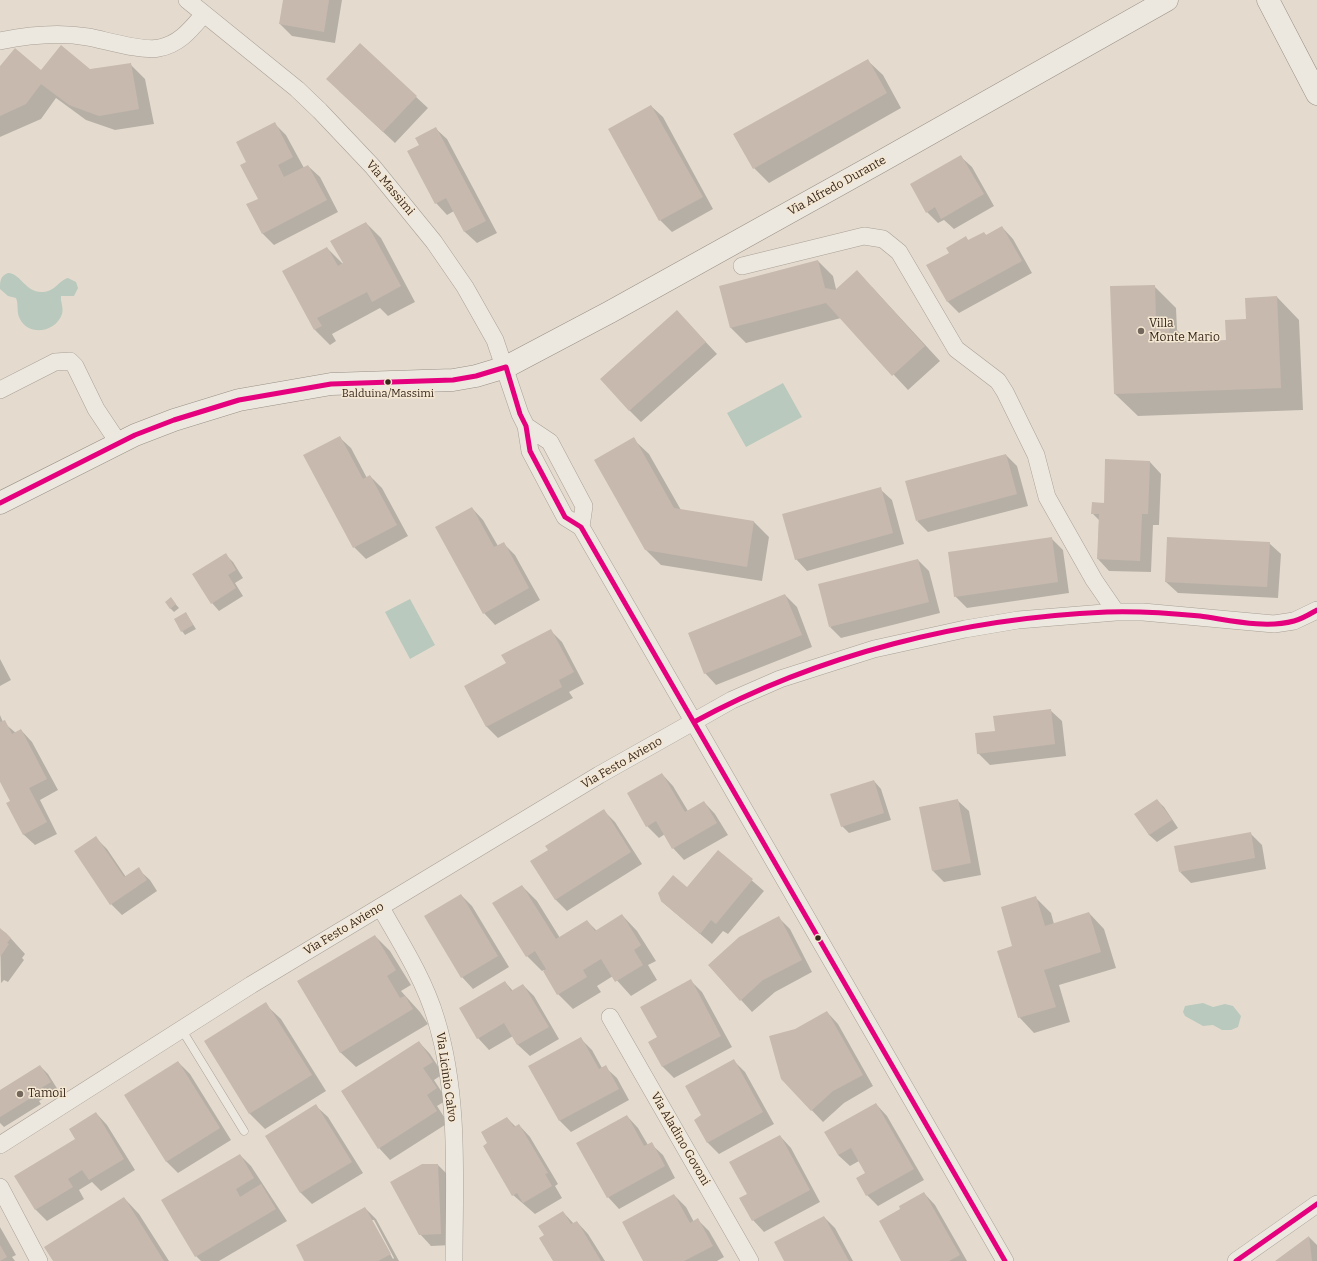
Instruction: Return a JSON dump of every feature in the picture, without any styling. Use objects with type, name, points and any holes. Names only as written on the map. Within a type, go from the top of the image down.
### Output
[{"type":"street","name":"Via Massimi","points":[[187,0],[297,89],[373,167],[434,242],[465,287],[485,320],[506,367],[520,414],[526,426],[530,451],[565,516],[581,527],[608,577],[694,722],[1005,1261]]},
{"type":"street","name":"Via Alfredo Durante","points":[[0,503],[118,442],[174,420],[256,396],[350,382],[453,380],[476,376],[506,367],[880,162],[1167,0]]},
{"type":"street","points":[[1268,0],[1317,94]]},
{"type":"street","points":[[0,42],[45,34],[85,37],[158,49],[172,44],[185,36],[204,14]]},
{"type":"street","points":[[742,266],[864,236],[883,240],[899,252],[956,349],[998,381],[1005,392],[1036,455],[1047,497],[1094,580],[1116,612]]},
{"type":"street","points":[[0,390],[55,362],[70,361],[75,366],[96,409],[118,442]]},
{"type":"street","name":"Via Festo Avieno","points":[[0,1145],[251,985],[381,908],[599,775],[732,700],[780,679],[874,649],[994,624],[1039,618],[1116,612],[1172,614],[1274,624],[1294,621],[1317,610]]},
{"type":"street","name":"Via Licinio Calvo","points":[[381,908],[424,986],[440,1032],[453,1120],[454,1261]]},
{"type":"street","name":"Via Aladino Govoni","points":[[610,1017],[750,1261]]},
{"type":"street","points":[[0,1187],[39,1261]]},
{"type":"street","points":[[1236,1261],[1317,1204]]},
{"type":"lane","points":[[182,1030],[244,1131]]},
{"type":"shaded area","points":[[8,273],[13,274],[32,290],[37,292],[51,290],[68,278],[76,282],[78,288],[74,296],[61,296],[63,309],[62,314],[54,325],[42,330],[36,330],[24,325],[20,319],[16,298],[8,296],[0,289],[1,279]]},
{"type":"shaded area","points":[[783,383],[802,417],[746,447],[727,413]]},
{"type":"shaded area","points":[[410,599],[435,645],[410,659],[385,612]]},
{"type":"shaded area","points":[[1203,1003],[1213,1007],[1225,1004],[1233,1006],[1241,1016],[1238,1027],[1231,1030],[1222,1030],[1213,1025],[1203,1026],[1185,1016],[1183,1012],[1185,1006]]},
{"type":"building","points":[[283,0],[329,0],[324,32],[279,24]]},
{"type":"building","points":[[360,43],[417,96],[383,132],[326,79]]},
{"type":"building","points":[[61,45],[90,69],[131,63],[139,109],[99,116],[69,105],[41,84],[26,104],[0,116],[0,66],[15,48],[41,70]]},
{"type":"building","points":[[868,59],[887,93],[753,169],[733,134]]},
{"type":"building","points":[[651,105],[703,197],[659,221],[608,129]]},
{"type":"building","points":[[275,122],[293,157],[278,165],[284,177],[308,165],[327,200],[262,234],[246,204],[258,199],[240,165],[246,162],[236,142]]},
{"type":"building","points":[[436,127],[486,221],[464,232],[446,198],[435,204],[407,151],[419,145],[415,138]]},
{"type":"building","points":[[961,155],[984,194],[941,219],[935,207],[926,213],[910,184]]},
{"type":"building","points":[[366,222],[401,286],[372,302],[367,292],[317,318],[322,326],[314,330],[282,271],[327,247],[338,266],[343,263],[330,241]]},
{"type":"building","points":[[1002,226],[1022,261],[947,302],[926,265],[949,253],[946,248],[966,236],[968,240],[984,232],[986,235]]},
{"type":"building","points":[[818,260],[825,288],[835,290],[857,270],[925,346],[892,376],[826,303],[730,328],[719,286]]},
{"type":"building","name":"Villa Monte Mario","points":[[1155,285],[1156,321],[1169,320],[1170,343],[1226,340],[1225,320],[1246,319],[1245,298],[1277,296],[1281,388],[1114,394],[1110,286]]},
{"type":"building","points":[[677,310],[706,342],[629,411],[600,379]]},
{"type":"building","points":[[340,436],[363,479],[370,475],[397,525],[353,548],[303,455]]},
{"type":"building","points":[[634,437],[674,508],[754,521],[747,567],[645,550],[594,460]]},
{"type":"building","points":[[1006,454],[1017,494],[916,521],[905,481]]},
{"type":"building","points":[[1105,459],[1150,461],[1148,514],[1142,514],[1140,561],[1097,559],[1099,514],[1091,514],[1092,502],[1104,503]]},
{"type":"building","points":[[881,487],[893,533],[795,560],[782,514]]},
{"type":"building","points":[[472,507],[494,547],[504,542],[529,588],[483,614],[435,527]]},
{"type":"building","points":[[1052,537],[1058,582],[954,597],[948,552]]},
{"type":"building","points":[[1167,537],[1270,542],[1267,587],[1165,582]]},
{"type":"building","points":[[226,553],[236,570],[228,575],[236,588],[211,604],[192,574]]},
{"type":"building","points":[[918,559],[929,602],[829,627],[818,584]]},
{"type":"building","points":[[785,594],[802,635],[704,674],[688,633]]},
{"type":"building","points":[[171,597],[176,604],[170,609],[165,602]]},
{"type":"building","points":[[186,612],[193,625],[181,632],[174,619]]},
{"type":"building","points":[[551,629],[574,672],[559,680],[562,687],[486,727],[464,686],[506,663],[501,655]]},
{"type":"building","points":[[1051,709],[1055,744],[977,754],[975,733],[995,731],[993,716]]},
{"type":"building","points":[[5,720],[12,734],[21,729],[47,779],[29,788],[47,822],[23,835],[6,803],[10,801],[0,782],[0,722]]},
{"type":"building","points":[[662,773],[685,812],[704,801],[717,823],[672,849],[656,821],[646,827],[627,793]]},
{"type":"building","points":[[874,780],[884,813],[841,827],[830,794]]},
{"type":"building","points":[[958,799],[971,863],[932,871],[919,807]]},
{"type":"building","points":[[1157,799],[1172,820],[1149,835],[1134,814]]},
{"type":"building","points":[[604,809],[631,852],[555,900],[530,861],[548,850],[545,846]]},
{"type":"building","points":[[1251,832],[1255,858],[1179,872],[1174,846]]},
{"type":"building","points":[[96,836],[124,877],[139,867],[147,880],[110,905],[74,851]]},
{"type":"building","points":[[718,850],[753,879],[716,924],[711,920],[700,934],[661,901],[658,893],[673,875],[687,887]]},
{"type":"building","points":[[522,885],[556,939],[587,920],[595,931],[622,914],[641,945],[634,950],[643,965],[615,982],[601,959],[583,970],[587,977],[557,995],[543,971],[546,969],[535,951],[526,957],[492,903]]},
{"type":"building","points":[[461,894],[498,956],[461,978],[424,916]]},
{"type":"building","points":[[1036,896],[1045,926],[1089,912],[1101,952],[1044,970],[1056,1007],[1018,1018],[997,951],[1012,946],[1001,907]]},
{"type":"building","points":[[779,916],[802,960],[763,980],[740,1001],[708,965],[739,937]]},
{"type":"building","points":[[0,928],[11,938],[7,943],[9,944],[0,957]]},
{"type":"building","points":[[375,935],[396,970],[387,976],[400,998],[405,996],[413,1009],[340,1053],[297,981]]},
{"type":"building","points":[[691,979],[721,1036],[662,1067],[648,1042],[657,1037],[640,1007]]},
{"type":"building","points":[[505,981],[511,991],[523,984],[549,1027],[517,1045],[504,1023],[477,1039],[459,1008]]},
{"type":"building","points":[[266,1002],[312,1075],[249,1114],[204,1041]]},
{"type":"building","points":[[827,1011],[863,1075],[833,1091],[811,1111],[781,1079],[769,1036],[795,1029]]},
{"type":"building","points":[[581,1037],[599,1069],[606,1065],[619,1089],[559,1121],[528,1066]]},
{"type":"building","points":[[419,1041],[433,1062],[423,1068],[437,1088],[427,1095],[437,1111],[378,1149],[341,1091]]},
{"type":"building","points":[[734,1059],[763,1112],[707,1143],[694,1120],[701,1115],[685,1086]]},
{"type":"building","points":[[178,1061],[220,1128],[166,1162],[124,1095]]},
{"type":"building","points":[[40,1065],[51,1082],[33,1093],[34,1096],[0,1117],[0,1090]]},
{"type":"building","points":[[876,1103],[914,1169],[866,1196],[856,1178],[865,1173],[851,1148],[838,1155],[824,1132]]},
{"type":"building","points":[[316,1104],[352,1162],[300,1193],[265,1136]]},
{"type":"building","points":[[96,1112],[124,1159],[89,1180],[82,1170],[68,1179],[73,1187],[35,1210],[14,1176],[75,1139],[69,1129]]},
{"type":"building","points":[[627,1115],[644,1146],[652,1142],[665,1166],[607,1198],[576,1143]]},
{"type":"building","points":[[507,1117],[514,1127],[519,1124],[548,1173],[545,1174],[552,1186],[523,1203],[517,1193],[512,1196],[483,1146],[487,1143],[481,1132]]},
{"type":"building","points":[[780,1135],[810,1190],[752,1221],[739,1198],[747,1194],[729,1162]]},
{"type":"building","points":[[240,1154],[254,1178],[236,1189],[240,1197],[261,1184],[276,1209],[195,1257],[161,1200]]},
{"type":"building","points":[[422,1164],[438,1164],[441,1234],[419,1235],[390,1182]]},
{"type":"building","points":[[924,1192],[960,1255],[949,1261],[901,1261],[879,1221],[900,1209],[899,1206]]},
{"type":"building","points":[[674,1194],[690,1223],[698,1218],[713,1246],[684,1261],[643,1261],[622,1222]]},
{"type":"building","points":[[124,1197],[164,1261],[53,1261],[44,1247]]},
{"type":"building","points":[[365,1207],[391,1254],[378,1261],[304,1261],[296,1245]]},
{"type":"building","points":[[563,1211],[571,1224],[577,1221],[601,1261],[553,1261],[539,1238],[544,1235],[538,1226]]},
{"type":"building","points":[[824,1216],[849,1261],[784,1261],[774,1242]]},
{"type":"building","points":[[1309,1236],[1312,1261],[1275,1261]]},
{"type":"building","points":[[0,1245],[7,1257],[0,1261]]},
{"type":"transit line","points":[[506,367],[520,414],[526,426],[530,451],[565,517],[581,527],[1005,1261]]},
{"type":"transit line","points":[[0,503],[135,435],[174,420],[239,400],[331,384],[453,380],[476,376],[506,367]]},
{"type":"transit line","points":[[694,722],[742,698],[791,677],[842,659],[894,644],[1000,622],[1107,612],[1142,612],[1200,616],[1247,623],[1271,624],[1297,620],[1317,610]]},
{"type":"transit line","points":[[1236,1261],[1317,1204]]},
{"type":"place","name":"Villa Monte Mario","points":[[1141,331]]},
{"type":"place","name":"Balduina/Massimi","points":[[388,382]]},
{"type":"place","name":"Tamoil","points":[[20,1094]]}]
